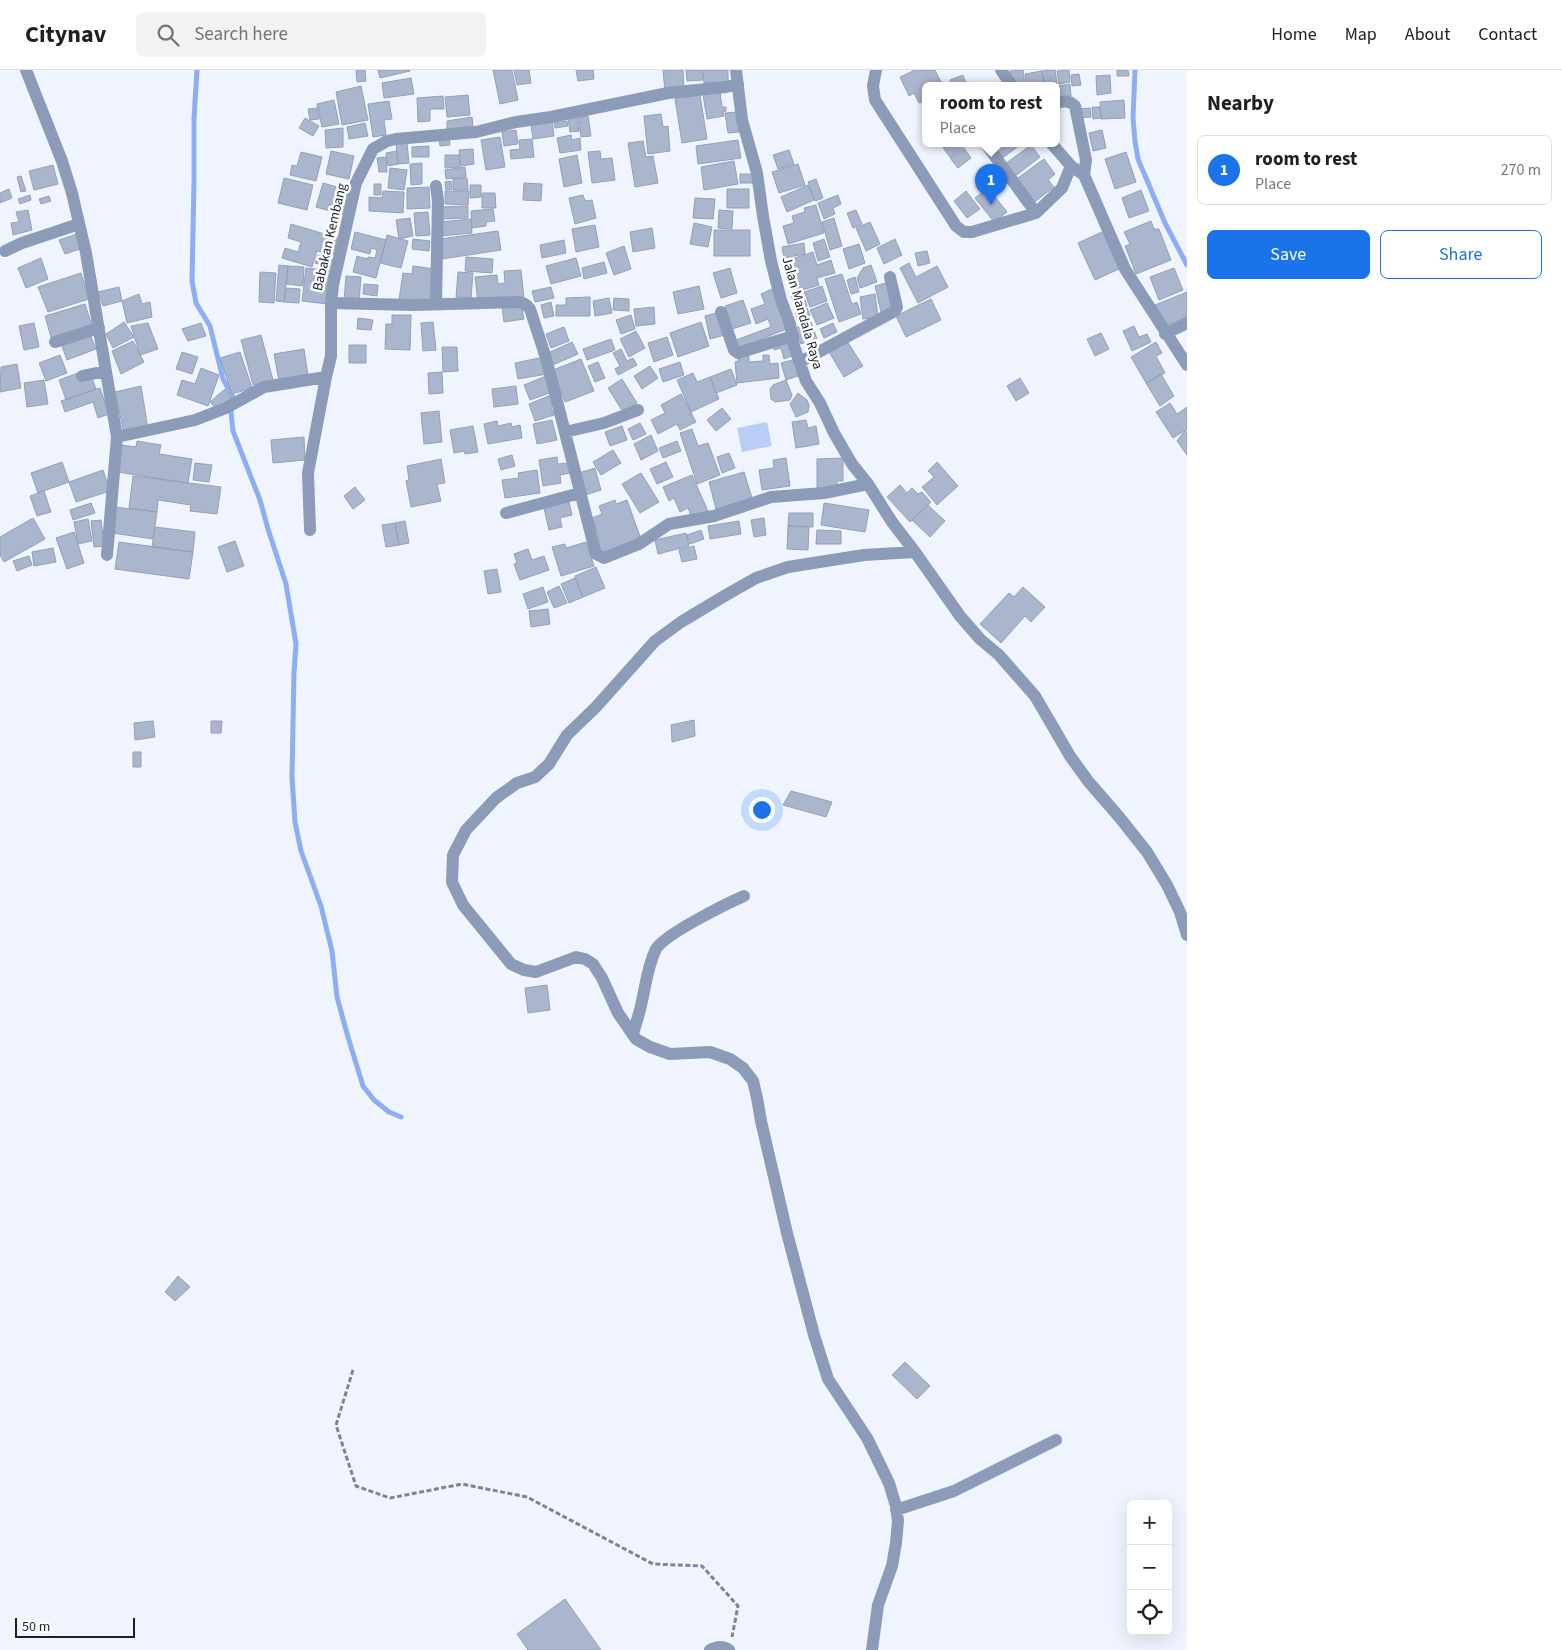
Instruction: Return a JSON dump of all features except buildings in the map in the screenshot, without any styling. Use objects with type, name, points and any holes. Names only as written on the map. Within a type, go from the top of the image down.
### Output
[{"type":"street","points":[[26,70],[62,161],[86,253],[99,328],[117,437],[107,555]]},
{"type":"street","name":"Jalan Mandala Raya","points":[[736,70],[742,120],[757,173],[771,261],[806,381],[820,403],[852,464],[960,616],[999,655],[1035,696],[1079,769],[1147,852],[1167,885],[1180,912],[1187,935]]},
{"type":"street","points":[[876,70],[873,86],[875,100],[956,226],[964,232],[972,232],[1036,213],[1062,188],[1071,166]]},
{"type":"street","points":[[1001,70],[1009,82]]},
{"type":"street","name":"Babakan Kembang","points":[[310,530],[308,472],[326,377],[332,356],[330,303],[356,183],[373,149],[387,141],[396,139],[476,132],[516,122],[551,117],[668,93],[738,84]]},
{"type":"street","points":[[1060,102],[1070,102],[1075,106],[1086,160],[1084,175],[1125,269],[1165,334],[1187,365]]},
{"type":"street","points":[[988,147],[1036,213]]},
{"type":"street","points":[[1055,147],[1071,166],[1084,175]]},
{"type":"street","points":[[436,186],[438,201],[436,304]]},
{"type":"street","points":[[5,252],[22,243],[79,224]]},
{"type":"street","points":[[800,362],[895,310],[897,307],[890,277]]},
{"type":"street","points":[[330,303],[436,304],[523,302],[527,305],[546,358],[596,554],[604,558],[640,544],[669,524],[714,516],[771,496],[824,493],[868,484]]},
{"type":"street","points":[[721,312],[734,350],[738,353],[792,336]]},
{"type":"street","points":[[1165,334],[1187,323]]},
{"type":"street","points":[[55,342],[99,328]]},
{"type":"street","points":[[82,376],[106,371]]},
{"type":"street","points":[[117,437],[195,420],[226,408],[264,387],[326,377]]},
{"type":"street","points":[[565,432],[604,423],[638,410]]},
{"type":"street","points":[[506,513],[580,492]]},
{"type":"street","points":[[872,1650],[878,1605],[892,1566],[896,1543],[898,1521],[896,1510],[889,1483],[867,1438],[828,1378],[814,1335],[787,1233],[760,1121],[753,1081],[743,1068],[730,1059],[710,1052],[670,1054],[650,1048],[636,1039],[623,1020],[593,964],[576,957],[536,972],[524,970],[511,964],[463,905],[452,882],[453,855],[466,830],[496,798],[517,784],[535,777],[549,764],[567,735],[596,707],[655,641],[681,622],[756,578],[788,567],[864,555],[915,552]]},
{"type":"street","points":[[633,1034],[642,1003],[649,966],[657,947],[678,931],[720,906],[744,896]]},
{"type":"street","points":[[623,1020],[642,1003]]},
{"type":"street","points":[[896,1510],[954,1491],[1056,1440]]},
{"type":"street","points":[[710,1650],[730,1646]]},
{"type":"path","points":[[353,1370],[336,1425],[356,1486],[390,1498],[462,1484],[527,1497],[653,1564],[702,1566],[738,1606],[730,1646]]},
{"type":"shaded area","points":[[767,422],[772,446],[742,452],[737,428]]},
{"type":"waterway","points":[[197,70],[194,119],[192,281],[196,303],[210,326],[223,379],[234,399],[231,412],[233,431],[260,500],[286,584],[296,644],[292,777],[295,822],[301,851],[321,906],[332,951],[337,997],[363,1086],[374,1100],[389,1112],[401,1117]]},
{"type":"waterway","points":[[1135,70],[1133,118],[1138,159],[1165,223],[1187,265]]},
{"type":"place","name":"room to rest","points":[[991,205]]}]
